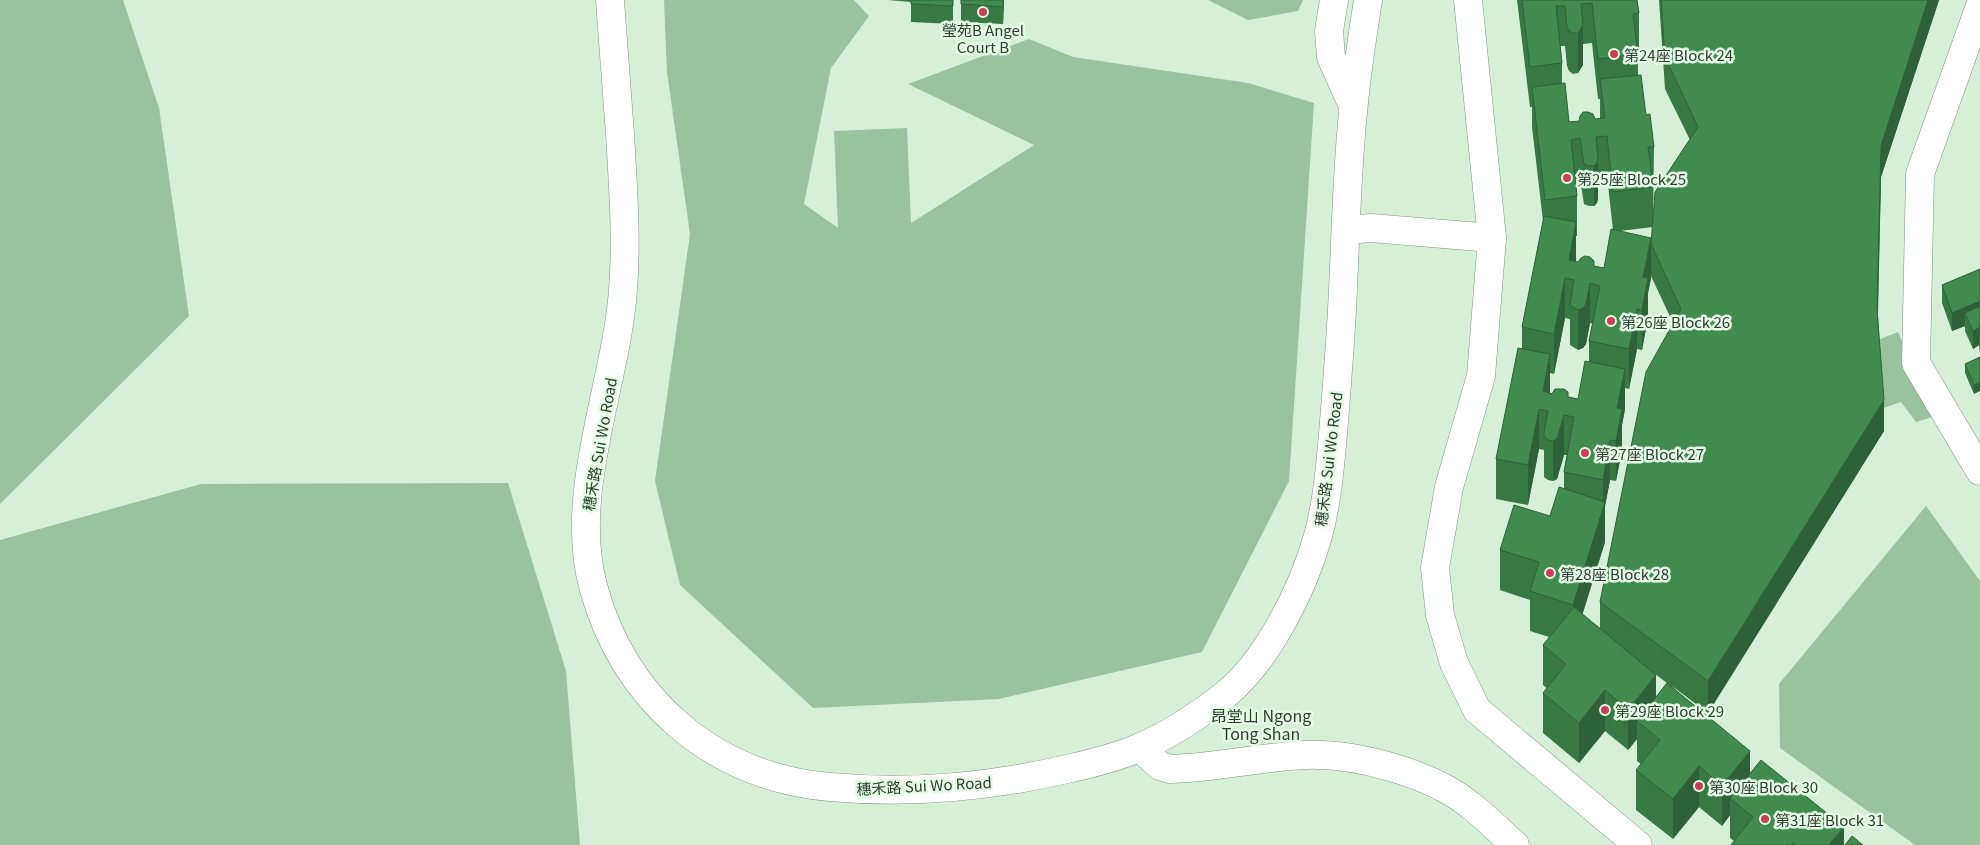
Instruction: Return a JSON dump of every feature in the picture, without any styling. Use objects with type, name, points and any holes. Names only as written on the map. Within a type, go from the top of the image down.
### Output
[{"type":"street","name":"穗禾路 Sui Wo Road","points":[[610,0],[624,192],[625,264],[618,330],[587,490],[586,540],[588,564],[594,588],[602,612],[624,660],[667,715],[702,744],[723,757],[770,776],[819,786],[873,789],[984,784],[1041,775],[1140,748],[1184,723],[1228,693],[1253,665],[1274,636],[1306,574],[1319,533],[1328,488],[1340,353],[1353,106],[1368,0]]},
{"type":"street","points":[[1334,0],[1329,31],[1331,57],[1353,106]]},
{"type":"street","points":[[1468,0],[1492,238],[1481,376],[1449,487],[1435,568],[1440,615],[1454,663],[1477,710],[1638,845]]},
{"type":"street","points":[[1980,6],[1920,174],[1916,363],[1980,471]]},
{"type":"street","points":[[1346,230],[1371,228],[1492,238]]},
{"type":"street","points":[[1140,748],[1160,766],[1170,769],[1305,755],[1334,756],[1402,770],[1443,788],[1469,804],[1515,845]]},
{"type":"green space","points":[[0,0],[123,0],[159,108],[189,316],[0,504]]},
{"type":"green space","points":[[664,0],[854,0],[869,16],[831,68],[804,204],[838,228],[834,131],[907,128],[911,223],[1034,145],[908,84],[1029,39],[1073,57],[1248,83],[1314,103],[1289,481],[1202,652],[999,699],[813,708],[680,585],[655,481],[690,234],[667,72]]},
{"type":"green space","points":[[1208,0],[1303,0],[1298,11],[1248,20]]},
{"type":"green space","points":[[1898,332],[1936,416],[1916,422],[1901,402],[1841,423],[1850,351]]},
{"type":"green space","points":[[508,483],[566,671],[580,845],[0,845],[0,540],[201,484]]},
{"type":"green space","points":[[1926,506],[1980,581],[1980,845],[1915,845],[1780,748],[1779,684]]},
{"type":"building","points":[[911,0],[953,0],[953,6],[911,4]]},
{"type":"building","points":[[961,0],[1003,0],[1003,7],[961,4]]},
{"type":"building","points":[[1522,0],[1637,0],[1639,13],[1633,14],[1638,54],[1598,59],[1592,3],[1581,4],[1583,25],[1578,33],[1569,31],[1565,6],[1556,6],[1562,63],[1530,67]]},
{"type":"building","points":[[1661,0],[1928,0],[1881,146],[1877,309],[1884,400],[1708,681],[1600,602],[1646,372],[1681,309],[1651,244],[1655,192],[1698,127],[1665,57]]},
{"type":"building","points":[[1641,75],[1646,115],[1650,114],[1654,147],[1648,147],[1653,187],[1613,192],[1607,136],[1596,137],[1598,158],[1594,166],[1584,164],[1580,138],[1571,140],[1577,196],[1545,200],[1532,87],[1565,83],[1569,122],[1579,121],[1583,112],[1593,114],[1595,119],[1605,118],[1600,79]]},
{"type":"building","points":[[1544,216],[1576,222],[1569,260],[1578,262],[1585,256],[1590,257],[1594,261],[1594,266],[1604,268],[1611,229],[1651,238],[1643,277],[1648,278],[1642,310],[1637,309],[1629,349],[1589,341],[1600,286],[1590,283],[1586,304],[1578,310],[1570,305],[1574,280],[1565,278],[1554,334],[1522,327]]},
{"type":"building","points":[[1980,269],[1980,301],[1952,313],[1942,285]]},
{"type":"building","points":[[1980,306],[1980,327],[1973,331],[1965,313]]},
{"type":"building","points":[[1518,348],[1550,354],[1543,391],[1552,394],[1555,389],[1564,389],[1568,392],[1568,397],[1578,399],[1585,361],[1625,369],[1617,408],[1622,409],[1616,441],[1610,440],[1603,480],[1564,472],[1574,417],[1564,415],[1557,439],[1553,441],[1548,440],[1544,437],[1544,432],[1548,411],[1539,409],[1528,465],[1496,459]]},
{"type":"building","points":[[1980,357],[1980,382],[1974,385],[1965,364]]},
{"type":"building","points":[[1559,487],[1605,502],[1573,605],[1530,591],[1539,562],[1500,550],[1514,505],[1550,516]]},
{"type":"building","points":[[1574,607],[1656,675],[1628,710],[1605,690],[1579,723],[1543,693],[1566,664],[1543,645]]},
{"type":"building","points":[[1667,683],[1750,751],[1722,786],[1699,766],[1673,799],[1636,770],[1660,740],[1637,721]]},
{"type":"building","points":[[1761,760],[1844,827],[1829,845],[1795,845],[1793,843],[1791,845],[1731,845],[1753,817],[1730,798]]},
{"type":"building","points":[[1852,836],[1863,845],[1845,845]]},
{"type":"place","name":"瑩苑B Angel Court B","points":[[983,12]]},
{"type":"place","name":"第24座 Block 24","points":[[1614,54]]},
{"type":"place","name":"第25座 Block 25","points":[[1567,178]]},
{"type":"place","name":"第26座 Block 26","points":[[1611,321]]},
{"type":"place","name":"第27座 Block 27","points":[[1585,453]]},
{"type":"place","name":"第28座 Block 28","points":[[1550,573]]},
{"type":"place","name":"第29座 Block 29","points":[[1605,710]]},
{"type":"place","name":"第30座 Block 30","points":[[1699,786]]},
{"type":"place","name":"第31座 Block 31","points":[[1765,819]]},
{"type":"district","name":"昂堂山 Ngong Tong Shan","points":[[1261,724]]}]
